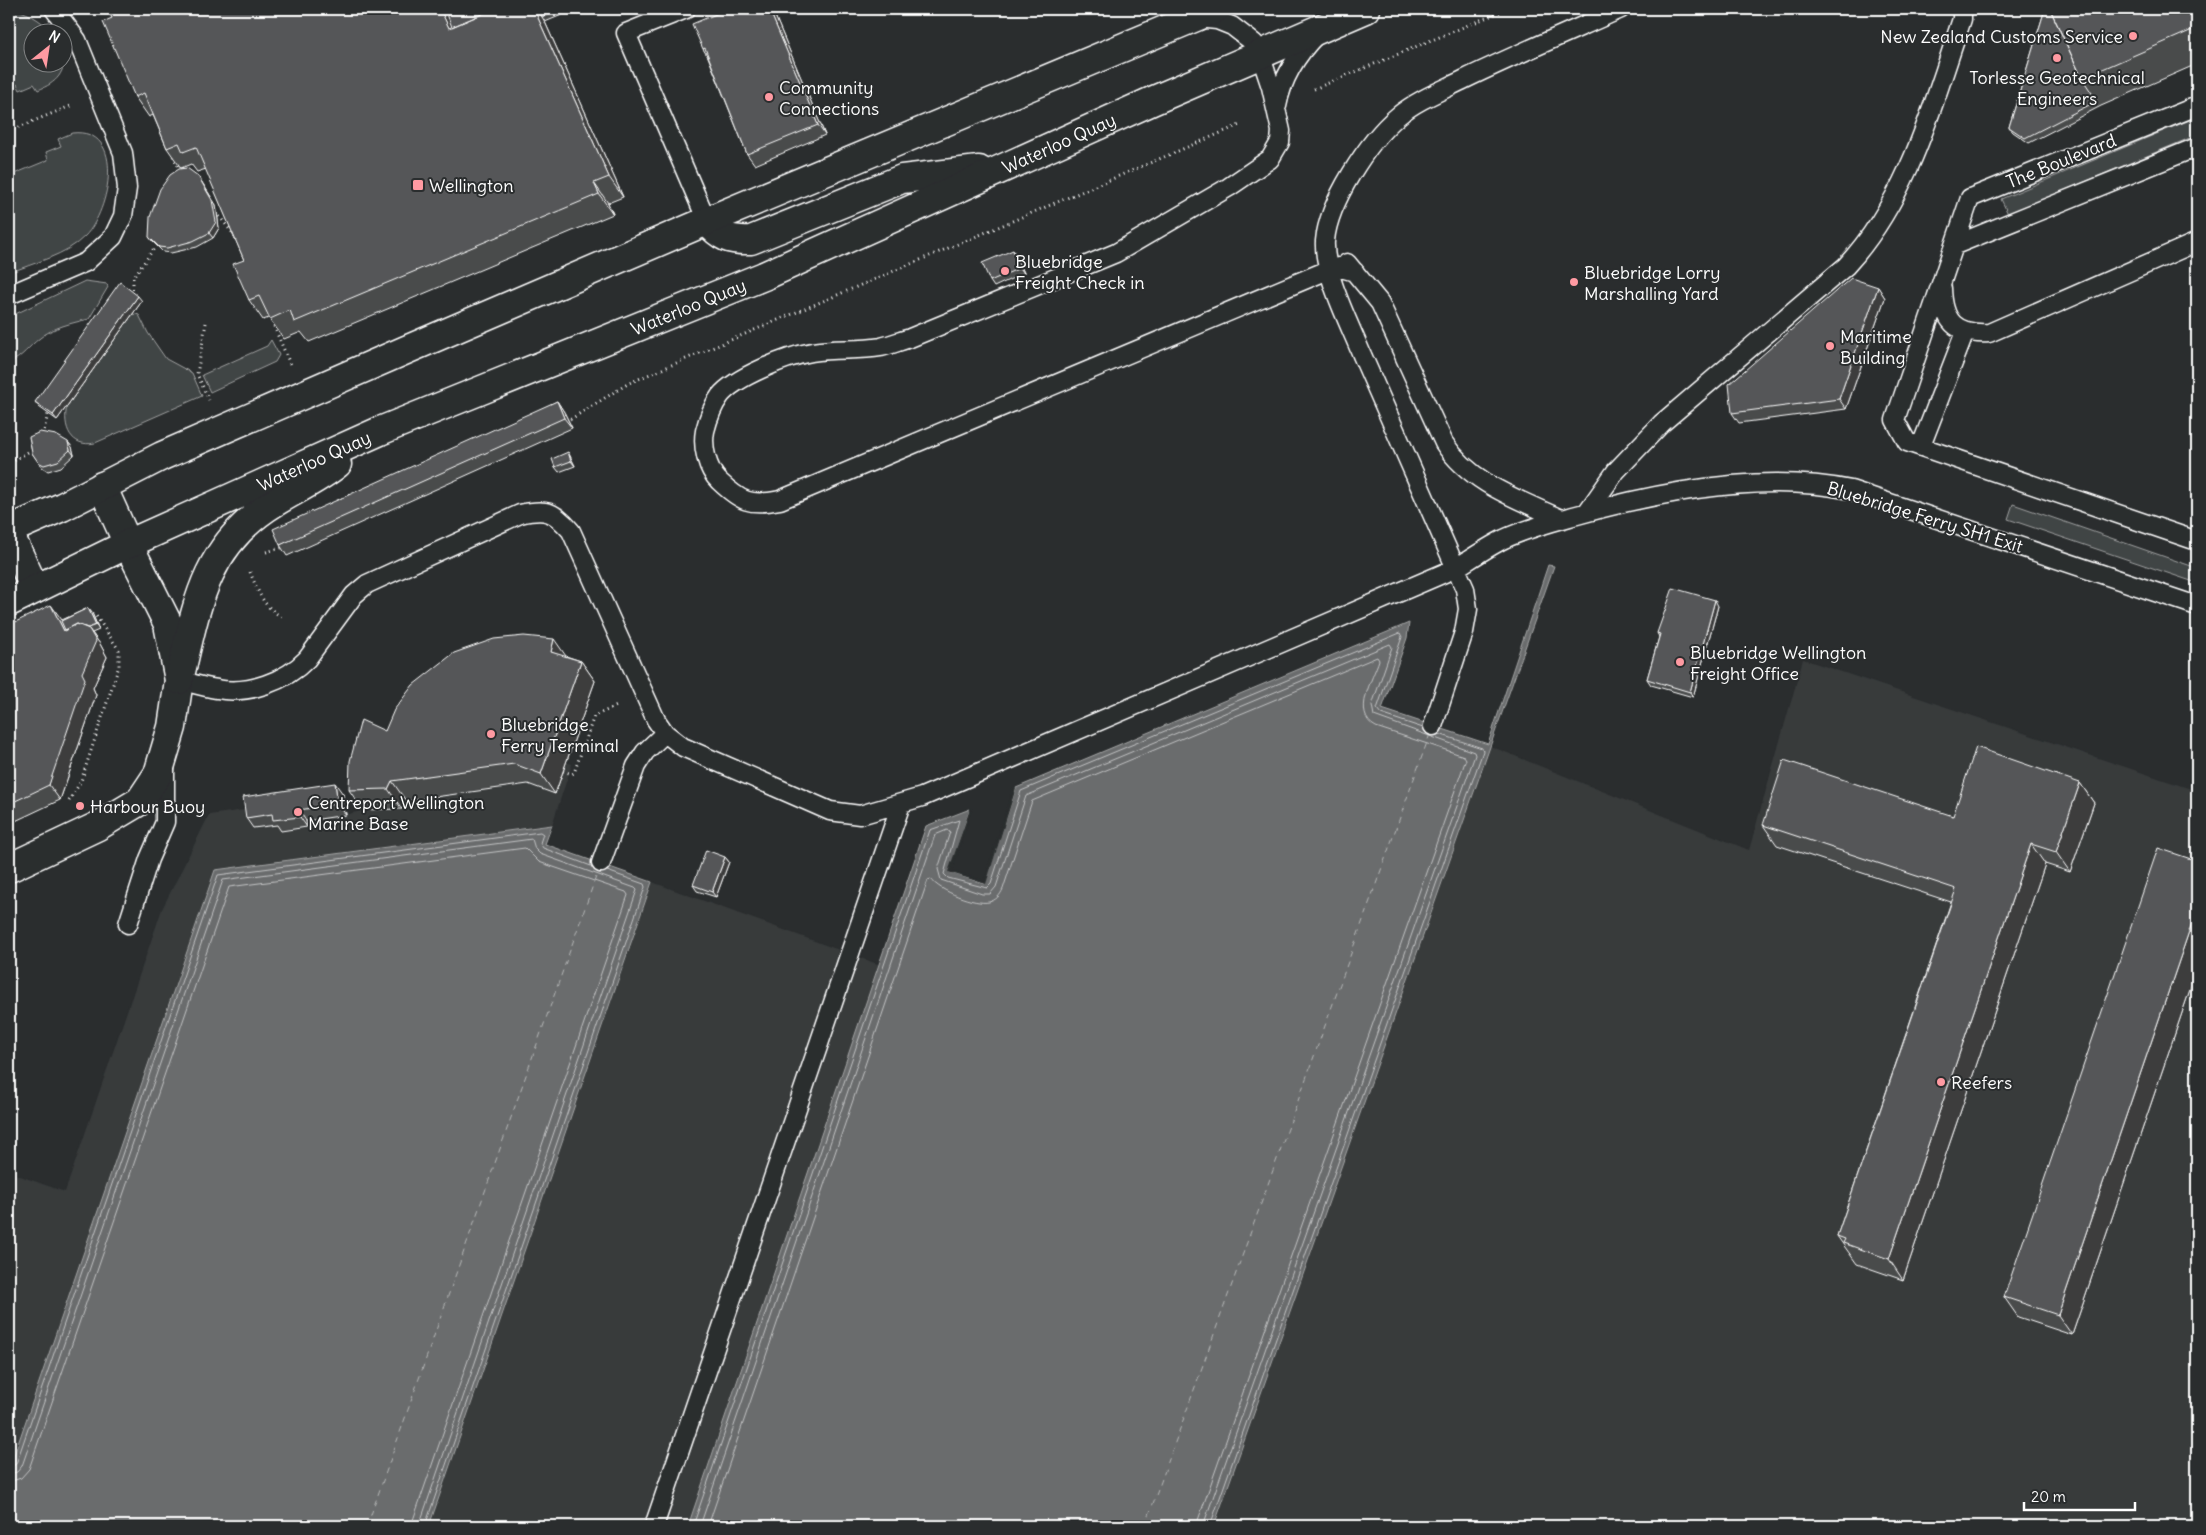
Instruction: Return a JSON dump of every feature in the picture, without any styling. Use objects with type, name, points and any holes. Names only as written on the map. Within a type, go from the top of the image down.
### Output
[{"type":"main road","name":"Waterloo Quay","points":[[9,602],[128,544],[380,431],[764,276],[1006,166],[1366,9]]},
{"type":"main road","points":[[35,590],[9,531],[62,507],[171,452],[707,221],[1204,13]]},
{"type":"main road","points":[[707,221],[716,232],[726,238],[751,240],[902,179],[1006,166]]},
{"type":"main road","points":[[9,868],[98,826],[140,801],[158,774],[175,714],[178,680],[200,595],[217,556],[265,508],[325,474],[380,431]]},
{"type":"main road","points":[[102,486],[128,544],[168,624],[178,680]]},
{"type":"lane","points":[[9,295],[86,262],[113,238],[123,216],[127,188],[123,153],[78,40],[54,9]]},
{"type":"lane","points":[[686,9],[626,33],[707,221]]},
{"type":"lane","points":[[1433,726],[1464,632],[1468,609],[1464,589],[1351,329],[1328,270],[1325,242],[1329,220],[1344,188],[1381,132],[1399,115],[1431,95],[1470,76],[1621,9]]},
{"type":"lane","points":[[1587,512],[1616,470],[1662,423],[1846,266],[1866,245],[1887,212],[1908,169],[1962,19],[1962,9]]},
{"type":"lane","points":[[1204,13],[1232,26],[1254,43],[1260,54],[1277,108],[1281,131],[1280,142],[1270,159],[1230,187],[1116,253],[910,338],[881,347],[812,352],[743,378],[720,395],[708,416],[704,438],[706,455],[714,476],[730,492],[748,503],[761,504],[780,500],[1328,270],[1338,267],[1355,272]]},
{"type":"lane","points":[[1277,108],[1280,89],[1290,68],[1324,27]]},
{"type":"lane","name":"The Boulevard","points":[[1922,446],[1907,442],[1895,420],[1970,198],[2197,106]]},
{"type":"lane","points":[[1955,245],[2197,147]]},
{"type":"lane","points":[[1325,242],[1355,272],[1380,303],[1444,443],[1454,458],[1470,473],[1493,487],[1561,519]]},
{"type":"lane","points":[[1942,283],[1943,302],[1953,325],[1965,332],[1989,332],[2197,242]]},
{"type":"lane","points":[[1965,332],[1922,446],[2197,541]]},
{"type":"lane","name":"Bluebridge Ferry SH1 Exit","points":[[665,733],[683,747],[830,811],[860,815],[922,798],[1456,568],[1504,539],[1541,524],[1648,498],[1727,485],[1774,482],[1819,483],[1851,490],[2197,606]]},
{"type":"lane","points":[[178,680],[218,690],[237,690],[272,682],[300,666],[307,659],[354,595],[367,584],[506,520],[537,510],[550,512],[571,530],[656,720],[665,733],[645,752],[636,766],[601,864]]},
{"type":"lane","points":[[128,924],[149,859],[165,822],[164,752]]},
{"type":"lane","points":[[654,1526],[901,804]]},
{"type":"path","points":[[108,9],[115,24]]},
{"type":"path","points":[[1314,89],[1507,9]]},
{"type":"path","points":[[9,131],[75,104]]},
{"type":"path","points":[[561,424],[629,383],[1242,124]]},
{"type":"path","points":[[172,155],[180,172],[186,174]]},
{"type":"path","points":[[219,216],[236,236]]},
{"type":"path","points":[[133,294],[134,278],[156,247]]},
{"type":"path","points":[[266,310],[291,367]]},
{"type":"path","points":[[206,323],[197,374],[210,402]]},
{"type":"path","points":[[42,438],[48,414]]},
{"type":"path","points":[[10,463],[33,449]]},
{"type":"path","points":[[260,553],[287,545]]},
{"type":"path","points":[[247,565],[262,600],[270,610],[282,617]]},
{"type":"path","points":[[66,804],[77,791],[81,781],[120,666],[119,650],[95,611],[87,617]]},
{"type":"path","points":[[563,771],[572,774],[574,772],[594,716],[626,702]]},
{"type":"shaded area","points":[[9,9],[21,11],[40,22],[22,22],[22,72],[61,72],[50,84],[38,90],[34,84],[20,90],[17,84],[9,87]]},
{"type":"shaded area","points":[[2197,117],[2197,135],[2008,214],[2001,199]]},
{"type":"shaded area","points":[[72,133],[89,135],[101,143],[107,156],[106,191],[101,209],[94,224],[78,243],[49,258],[9,273],[9,176],[48,160],[46,152],[61,146],[58,139]]},
{"type":"shaded area","points":[[85,281],[107,284],[108,287],[89,319],[51,331],[9,363],[9,317]]},
{"type":"shaded area","points":[[132,315],[139,315],[148,333],[166,359],[192,373],[202,396],[95,443],[87,444],[80,442],[74,439],[67,428],[67,406]]},
{"type":"shaded area","points":[[271,340],[279,355],[275,362],[210,392],[202,375],[267,346]]},
{"type":"shaded area","points":[[2013,504],[2197,568],[2197,583],[2008,519]]},
{"type":"shaded area","points":[[1803,659],[2197,791],[2197,1526],[1214,1526],[1490,746],[1749,850]]},
{"type":"shaded area","points":[[566,762],[572,764],[552,825],[215,870],[9,1470],[9,1172],[65,1192],[162,909],[209,815],[251,809],[279,824],[281,831],[307,828],[306,821],[346,815],[363,810],[364,816],[365,810],[402,809],[406,801],[528,784],[555,793]]},
{"type":"shaded area","points":[[652,882],[880,965],[688,1526],[429,1526]]},
{"type":"water","points":[[1548,565],[1554,566],[1214,1526],[688,1526],[926,826],[970,809],[949,872],[985,884],[1016,788],[1409,623],[1407,638],[1382,709],[1488,744]]},
{"type":"water","points":[[552,825],[545,844],[652,882],[429,1526],[9,1526],[9,1470],[215,870]]},
{"type":"pier","points":[[1016,788],[986,884],[948,872],[970,809],[972,808],[952,871],[984,881],[1013,789]]},
{"type":"building","name":"Wellington","points":[[108,9],[440,9],[449,28],[494,9],[534,9],[609,177],[594,183],[599,194],[294,322],[290,310],[270,319],[259,296],[249,300],[233,264],[244,260],[196,147],[183,152],[179,143],[167,148],[144,93],[135,97],[103,22],[112,18]]},
{"type":"building","points":[[445,9],[494,9],[452,27]]},
{"type":"building","points":[[538,9],[560,9],[542,17]]},
{"type":"building","name":"Community Connections","points":[[728,9],[769,9],[818,125],[747,154],[705,48],[703,49],[692,24]]},
{"type":"building","name":"Torlesse Geotechnical Engineers","points":[[2045,9],[2050,9],[2082,78],[2097,101],[2025,138],[2009,127]]},
{"type":"building","name":"New Zealand Customs Service","points":[[2050,9],[2197,9],[2197,28],[2082,78]]},
{"type":"building","points":[[187,168],[198,176],[212,200],[216,222],[209,233],[193,241],[167,248],[159,247],[149,237],[150,217],[160,189],[170,175],[179,169]]},
{"type":"building","name":"Bluebridge Freight Check in","points":[[1013,250],[1020,268],[990,281],[982,263]]},
{"type":"building","name":"Maritime Building","points":[[1851,278],[1878,287],[1839,399],[1732,413],[1729,384]]},
{"type":"building","points":[[120,282],[138,296],[53,415],[35,402]]},
{"type":"building","points":[[557,401],[564,418],[280,545],[273,529]]},
{"type":"building","points":[[40,432],[56,435],[68,442],[70,450],[58,461],[44,465],[38,462],[32,453],[29,437]]},
{"type":"building","points":[[568,452],[571,461],[555,467],[552,459]]},
{"type":"building","name":"Bluebridge Wellington Freight Office","points":[[1673,588],[1715,600],[1690,692],[1647,679],[1660,634],[1657,633]]},
{"type":"building","points":[[51,605],[64,631],[77,624],[89,629],[96,641],[82,673],[85,679],[49,785],[9,804],[9,625]]},
{"type":"building","points":[[88,608],[96,625],[88,628],[77,624],[65,630],[61,621]]},
{"type":"building","name":"Bluebridge Ferry Terminal","points":[[524,636],[554,639],[551,652],[581,661],[541,774],[514,764],[392,781],[388,789],[349,790],[350,761],[361,720],[385,731],[394,710],[413,685],[454,653],[494,639]]},
{"type":"building","name":"Reefers","points":[[1976,747],[2080,783],[2056,852],[2031,844],[1889,1259],[1843,1243],[1845,1239],[1837,1236],[1956,889],[1763,825],[1784,760],[1953,816]]},
{"type":"building","points":[[335,783],[338,804],[299,810],[300,817],[273,820],[272,814],[246,818],[243,797]]},
{"type":"building","points":[[2158,848],[2197,861],[2197,908],[2058,1315],[2004,1297]]},
{"type":"building","points":[[706,850],[725,857],[712,892],[693,885]]},
{"type":"ferry route","points":[[1145,1526],[1430,734]]},
{"type":"ferry route","points":[[367,1526],[598,871]]},
{"type":"place","name":"New Zealand Customs Service","points":[[2133,36]]},
{"type":"place","name":"Torlesse Geotechnical Engineers","points":[[2057,58]]},
{"type":"place","name":"Community Connections","points":[[769,97]]},
{"type":"place","name":"Wellington","points":[[418,185]]},
{"type":"place","name":"Bluebridge Freight Check in","points":[[1005,271]]},
{"type":"place","name":"Bluebridge Lorry Marshalling Yard","points":[[1574,282]]},
{"type":"place","name":"Maritime Building","points":[[1830,346]]},
{"type":"place","name":"Bluebridge Wellington Freight Office","points":[[1680,662]]},
{"type":"place","name":"Bluebridge Ferry Terminal","points":[[491,734]]},
{"type":"place","name":"Harbour Buoy","points":[[80,806]]},
{"type":"place","name":"Centreport Wellington Marine Base","points":[[298,812]]},
{"type":"place","name":"Reefers","points":[[1941,1082]]}]
